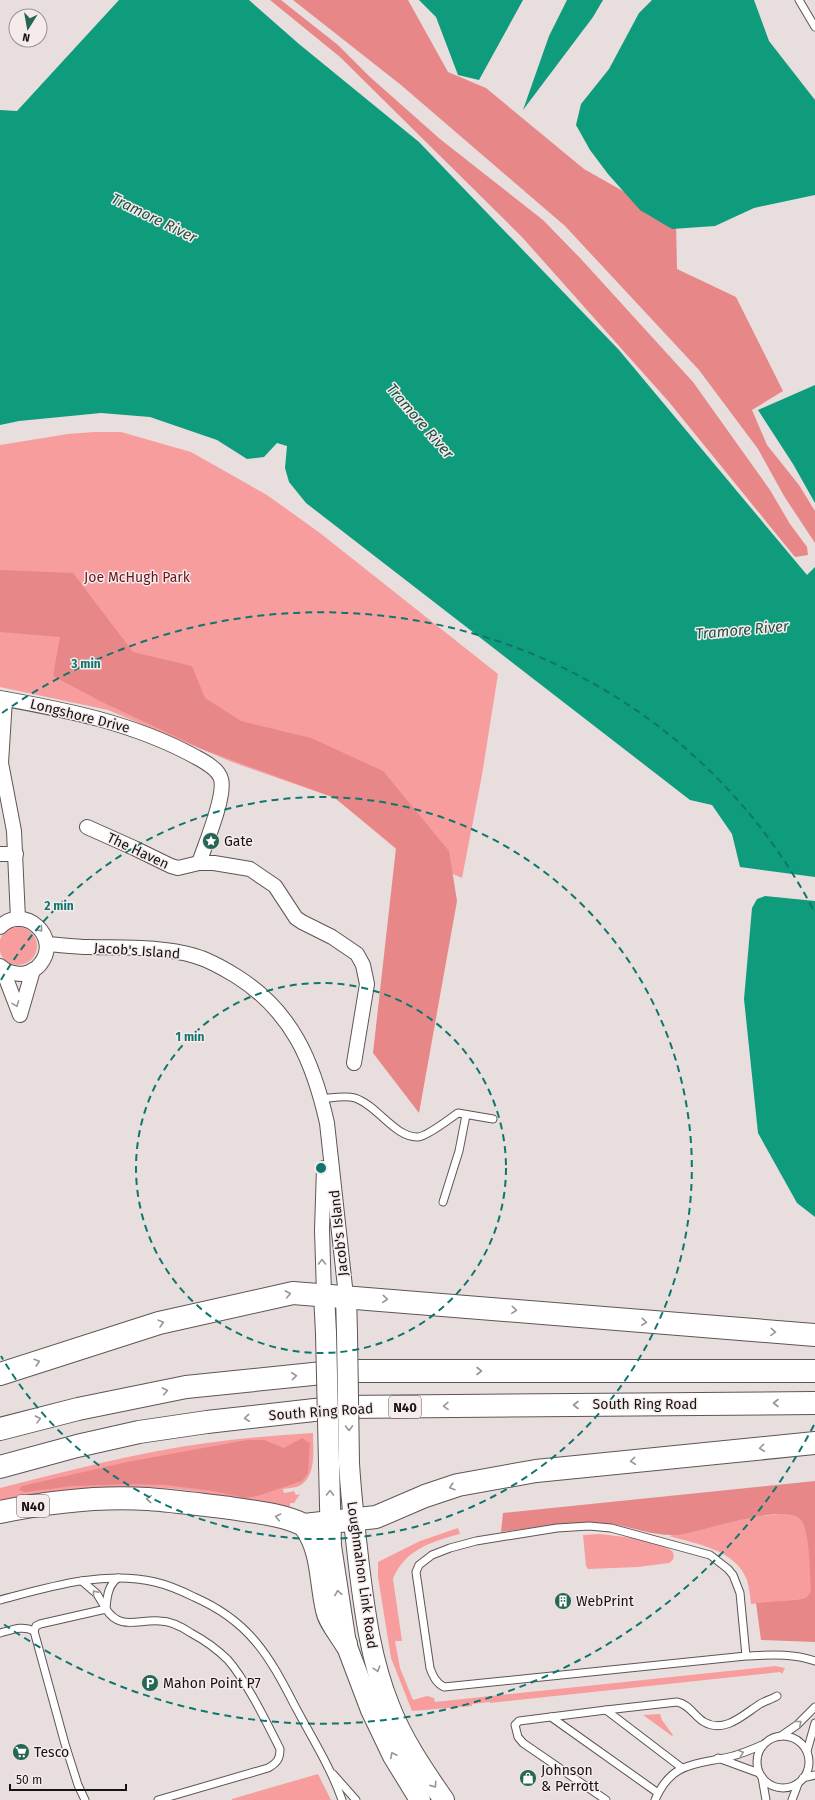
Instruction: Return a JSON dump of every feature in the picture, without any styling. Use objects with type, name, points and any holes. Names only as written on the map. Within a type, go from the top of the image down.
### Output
[{"type":"highway","points":[[0,1374],[159,1323],[292,1292],[815,1335]]},
{"type":"highway","points":[[0,1429],[78,1409],[186,1387],[342,1371],[815,1372]]},
{"type":"highway","name":"South Ring Road","points":[[0,1467],[77,1446],[139,1432],[207,1422],[341,1407],[815,1403]]},
{"type":"highway","points":[[304,1525],[353,1520],[382,1515],[425,1496],[458,1485],[490,1478],[536,1471],[815,1443]]},
{"type":"highway","name":"N40","points":[[0,1512],[65,1502],[115,1498],[181,1502],[264,1514],[294,1520],[304,1525]]},
{"type":"highway","points":[[304,1525],[312,1536],[318,1550],[327,1612],[346,1644]]},
{"type":"main road","name":"Loughmahon Link Road","points":[[324,1294],[329,1463],[329,1523],[331,1546],[346,1644],[371,1710],[390,1750],[420,1800]]},
{"type":"main road","name":"Loughmahon Link Road","points":[[346,1296],[349,1463],[353,1520],[364,1605],[376,1667],[389,1706],[398,1725],[419,1762],[444,1800]]},
{"type":"street","name":"Longshore Drive","points":[[2,699],[50,707],[116,723],[156,738],[203,761],[214,769],[221,777],[220,797],[199,863]]},
{"type":"street","points":[[2,699],[1,763],[13,820],[16,854],[18,918]]},
{"type":"street","name":"The Haven","points":[[87,827],[178,868],[185,868],[199,863],[229,864],[250,869],[274,886],[296,918],[332,937],[357,954],[363,964],[367,984],[354,1063]]},
{"type":"street","points":[[0,854],[16,854]]},
{"type":"street","points":[[0,927],[10,920],[18,918],[34,922],[44,934],[47,944],[44,958],[40,965],[33,970],[26,973],[17,974],[9,972],[1,967]]},
{"type":"street","name":"Jacob's Island","points":[[47,944],[150,949],[172,951],[195,956],[220,967],[255,990],[284,1019],[299,1042],[310,1064],[321,1099],[326,1123],[346,1296]]},
{"type":"street","points":[[1,967],[20,1015],[33,970]]},
{"type":"street","name":"Jacob's Island","points":[[324,1294],[322,1230],[326,1123]]},
{"type":"lane","points":[[799,0],[815,27]]},
{"type":"lane","points":[[321,1099],[347,1097],[365,1102],[397,1129],[407,1135],[418,1137],[458,1114],[493,1119]]},
{"type":"lane","points":[[443,1202],[459,1151],[466,1115]]},
{"type":"lane","points":[[746,1656],[740,1593],[733,1575],[728,1568],[710,1555],[618,1530],[589,1526],[557,1528],[476,1541],[450,1548],[432,1555],[419,1565],[416,1572],[430,1668],[434,1678],[444,1687],[746,1656],[776,1654],[793,1655],[815,1661]]},
{"type":"lane","points":[[106,1609],[110,1587],[118,1578]]},
{"type":"lane","points":[[0,1600],[82,1581],[118,1578],[147,1580],[179,1590],[217,1609],[255,1641],[280,1678],[329,1769],[342,1800]]},
{"type":"lane","points":[[82,1581],[97,1594],[115,1620],[122,1622],[158,1620],[170,1622],[216,1649],[238,1673],[280,1749],[280,1756],[277,1763],[268,1768],[158,1800]]},
{"type":"lane","points":[[85,1800],[78,1784],[65,1744],[34,1631],[36,1626],[40,1624],[106,1609]]},
{"type":"lane","points":[[0,1633],[18,1628],[26,1628],[34,1631]]},
{"type":"lane","points":[[606,1800],[523,1743],[518,1737],[515,1725],[519,1721],[677,1702],[688,1707],[700,1720],[707,1724],[723,1726],[740,1718],[761,1703],[777,1696]]},
{"type":"lane","points":[[781,1736],[797,1725],[815,1707]]},
{"type":"lane","points":[[606,1710],[682,1768]]},
{"type":"lane","points":[[551,1717],[658,1792]]},
{"type":"lane","points":[[792,1800],[809,1765],[807,1751],[815,1722]]},
{"type":"lane","points":[[655,1800],[658,1792],[668,1779],[682,1768],[690,1764],[733,1756],[762,1746],[774,1737],[781,1736],[796,1739],[807,1751]]},
{"type":"lane","points":[[762,1746],[756,1760],[766,1800]]},
{"type":"lane","points":[[718,1758],[760,1775],[773,1786],[781,1788],[790,1787],[815,1775]]},
{"type":"lane","points":[[329,1769],[356,1800]]},
{"type":"green space","name":"Joe McHugh Park","points":[[121,432],[191,452],[267,495],[320,533],[498,674],[482,775],[462,878],[396,849],[335,798],[232,762],[108,710],[0,687],[0,445],[68,434]]},
{"type":"green space","points":[[14,927],[22,927],[34,936],[37,946],[34,956],[28,962],[22,965],[14,965],[2,956],[-1,950],[-1,942],[8,930]]},
{"type":"green space","points":[[313,1433],[313,1462],[309,1476],[305,1482],[299,1486],[283,1489],[284,1493],[294,1491],[296,1495],[300,1494],[294,1503],[290,1503],[290,1511],[245,1503],[193,1491],[143,1487],[82,1488],[0,1500],[0,1488],[155,1451],[220,1441]]},
{"type":"green space","points":[[788,1513],[799,1516],[805,1521],[815,1590],[809,1600],[751,1604],[747,1580],[734,1561],[714,1549],[669,1536],[745,1518]]},
{"type":"green space","points":[[458,1528],[460,1534],[420,1548],[412,1554],[404,1561],[393,1579],[402,1641],[395,1641],[400,1668],[413,1700],[427,1696],[434,1698],[435,1702],[775,1666],[785,1668],[782,1674],[780,1672],[490,1702],[472,1704],[472,1706],[412,1711],[391,1658],[378,1577],[378,1562],[420,1541]]},
{"type":"green space","points":[[600,1534],[647,1541],[672,1551],[674,1558],[669,1563],[638,1567],[588,1569],[586,1566],[583,1535]]},
{"type":"green space","points":[[660,1714],[662,1720],[673,1735],[672,1736],[643,1715]]},
{"type":"green space","points":[[318,1774],[331,1800],[232,1800],[232,1799]]},
{"type":"shaded area","points":[[270,0],[281,0],[338,45],[370,77],[440,139],[543,220],[581,259],[693,382],[770,490],[790,524],[807,547],[808,555],[795,557],[669,402],[521,236],[340,57]]},
{"type":"shaded area","points":[[293,0],[408,0],[448,72],[486,88],[584,169],[676,221],[677,269],[736,297],[783,391],[752,410],[767,445],[799,485],[815,511],[815,543],[784,496],[758,449],[699,370],[565,226],[401,85]]},
{"type":"shaded area","points":[[0,570],[73,573],[133,652],[192,666],[205,698],[241,721],[311,738],[383,771],[449,851],[457,901],[419,1113],[373,1053],[396,848],[335,798],[202,749],[102,702],[53,676],[60,637],[0,632]]},
{"type":"shaded area","points":[[302,1438],[310,1443],[308,1473],[302,1481],[257,1496],[245,1498],[213,1491],[166,1485],[128,1484],[73,1486],[25,1492],[19,1490],[22,1486],[127,1462],[247,1440],[264,1440],[284,1448]]},
{"type":"shaded area","points":[[815,1481],[815,1642],[761,1640],[756,1603],[797,1600],[806,1598],[811,1592],[809,1554],[806,1534],[801,1520],[793,1515],[763,1515],[684,1534],[674,1535],[664,1535],[603,1523],[552,1525],[501,1532],[503,1513]]},
{"type":"water","name":"Tramore River","points":[[119,0],[249,0],[299,44],[419,142],[619,350],[807,575],[815,567],[815,877],[740,867],[732,834],[712,805],[690,800],[306,503],[289,482],[285,468],[287,446],[277,443],[264,457],[247,459],[217,440],[150,417],[101,413],[19,421],[0,425],[0,110],[17,111]]},
{"type":"water","points":[[419,0],[523,0],[479,80],[458,75],[436,17]]},
{"type":"water","points":[[567,0],[603,0],[593,17],[523,110],[549,36]]},
{"type":"water","points":[[652,0],[754,0],[769,41],[815,100],[815,195],[754,208],[715,226],[672,229],[640,210],[608,174],[590,150],[576,125],[581,104],[609,69],[639,13]]},
{"type":"water","points":[[815,385],[815,503],[793,464],[758,410]]},
{"type":"water","points":[[765,896],[815,901],[815,1217],[797,1203],[758,1133],[744,999],[752,908],[757,899]]},
{"type":"place","name":"Gate","points":[[211,841]]},
{"type":"place","name":"WebPrint","points":[[563,1601]]},
{"type":"place","name":"Mahon Point P7","points":[[150,1683]]},
{"type":"place","name":"Tesco","points":[[21,1752]]},
{"type":"place","name":"Johnson & Perrott","points":[[528,1778]]}]
